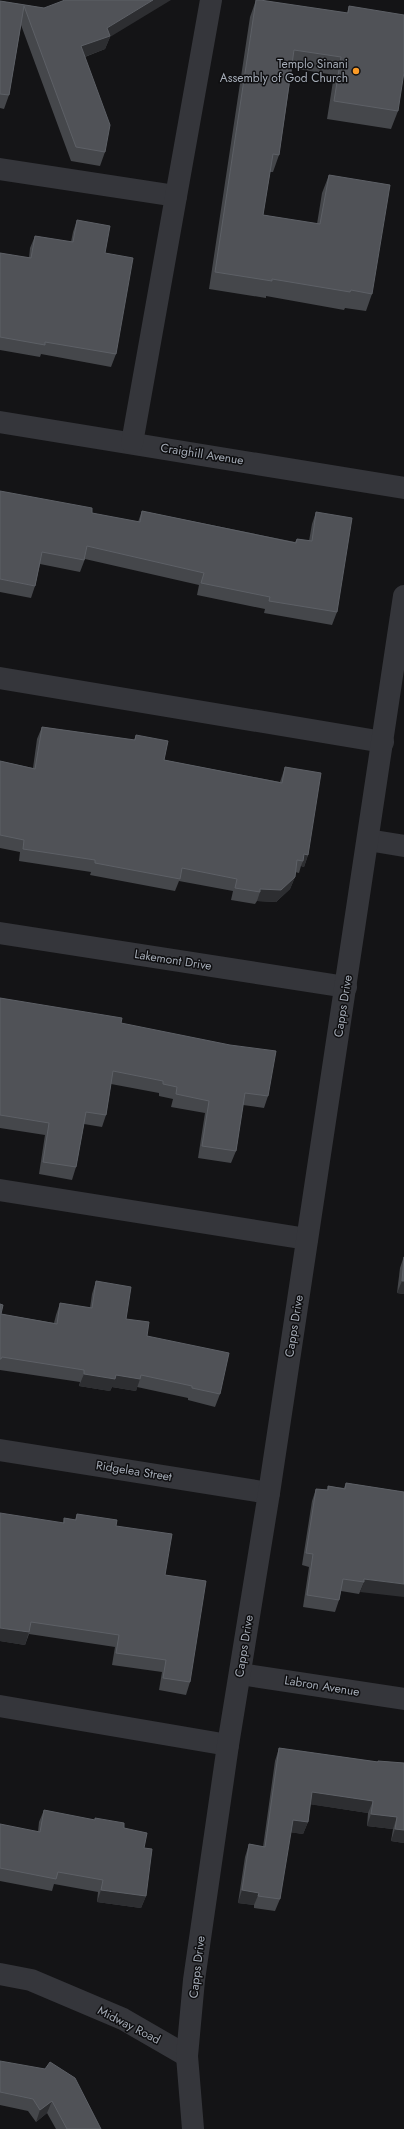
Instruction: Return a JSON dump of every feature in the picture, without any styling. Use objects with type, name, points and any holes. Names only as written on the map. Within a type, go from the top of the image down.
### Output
[{"type":"street","points":[[132,443],[211,0]]},
{"type":"street","points":[[0,169],[176,196]]},
{"type":"street","name":"Craighill Avenue","points":[[0,422],[404,488]]},
{"type":"street","name":"Capps Drive","points":[[187,2056],[194,1980],[228,1744],[269,1493],[404,596]]},
{"type":"street","points":[[0,678],[383,742]]},
{"type":"street","points":[[368,840],[404,846]]},
{"type":"street","name":"Lakemont Drive","points":[[0,933],[346,988]]},
{"type":"street","points":[[0,1190],[307,1239]]},
{"type":"street","name":"Ridgelea Street","points":[[0,1450],[269,1493]]},
{"type":"street","name":"Labron Avenue","points":[[240,1674],[404,1699]]},
{"type":"street","points":[[0,1706],[228,1744]]},
{"type":"street","name":"Midway Road","points":[[0,1974],[31,1980],[123,2019],[187,2056]]},
{"type":"street","points":[[187,2056],[193,2129]]},
{"type":"building","points":[[65,0],[153,0],[107,28],[110,36],[81,46],[110,125],[105,152],[76,147],[24,6],[9,95],[0,94],[0,1],[44,8]]},
{"type":"building","points":[[256,0],[348,13],[349,6],[404,15],[404,72],[398,111],[334,101],[341,57],[294,50],[279,155],[273,154],[263,215],[320,224],[329,175],[390,185],[372,294],[215,272]]},
{"type":"building","points":[[77,220],[110,226],[105,253],[133,258],[116,354],[45,342],[45,345],[0,337],[0,253],[31,258],[35,236],[73,242]]},
{"type":"building","points":[[0,491],[92,508],[92,513],[140,522],[142,511],[296,543],[297,539],[312,541],[316,512],[352,518],[337,612],[269,601],[270,597],[201,583],[204,573],[87,546],[84,560],[42,552],[35,586],[0,579]]},
{"type":"building","points":[[42,727],[135,740],[136,735],[168,741],[164,760],[282,783],[285,767],[321,773],[308,855],[304,854],[303,861],[297,860],[295,877],[281,890],[260,889],[260,892],[235,888],[237,879],[182,868],[180,879],[95,863],[95,860],[23,849],[24,840],[0,835],[0,761],[35,769]]},
{"type":"building","points":[[0,998],[122,1018],[121,1023],[230,1045],[276,1051],[268,1096],[245,1093],[236,1151],[202,1146],[209,1101],[176,1094],[177,1087],[163,1084],[163,1081],[113,1071],[106,1115],[86,1112],[76,1167],[43,1162],[49,1123],[0,1115]]},
{"type":"building","points":[[404,1257],[404,1281],[402,1281]]},
{"type":"building","points":[[96,1281],[131,1287],[126,1319],[149,1322],[147,1336],[229,1353],[220,1394],[192,1388],[192,1386],[141,1375],[140,1379],[116,1375],[115,1379],[84,1374],[84,1370],[2,1357],[0,1359],[0,1304],[3,1305],[1,1314],[57,1324],[60,1303],[92,1308]]},
{"type":"building","points":[[346,1483],[404,1492],[404,1584],[364,1579],[364,1582],[343,1579],[339,1600],[307,1595],[313,1554],[306,1553],[316,1489],[328,1490],[328,1486],[345,1489]]},
{"type":"building","points":[[0,1513],[64,1523],[64,1518],[76,1520],[77,1514],[117,1520],[116,1526],[172,1534],[165,1575],[206,1581],[190,1682],[163,1678],[166,1660],[116,1653],[119,1635],[31,1622],[29,1632],[0,1628]]},
{"type":"building","points":[[279,1748],[378,1762],[404,1763],[404,1830],[395,1829],[397,1817],[371,1814],[373,1801],[312,1792],[308,1822],[293,1820],[280,1899],[258,1896],[259,1893],[242,1890],[249,1844],[265,1847]]},
{"type":"building","points":[[44,1810],[95,1820],[95,1818],[124,1823],[124,1828],[147,1833],[144,1848],[152,1849],[146,1896],[101,1890],[103,1880],[58,1872],[56,1879],[0,1868],[0,1824],[40,1832]]},
{"type":"building","points":[[0,2061],[45,2069],[50,2062],[75,2078],[101,2129],[67,2129],[52,2101],[40,2110],[33,2099],[0,2092]]},
{"type":"place","name":"Templo Sinani Assembly of God Church","points":[[356,71]]}]
